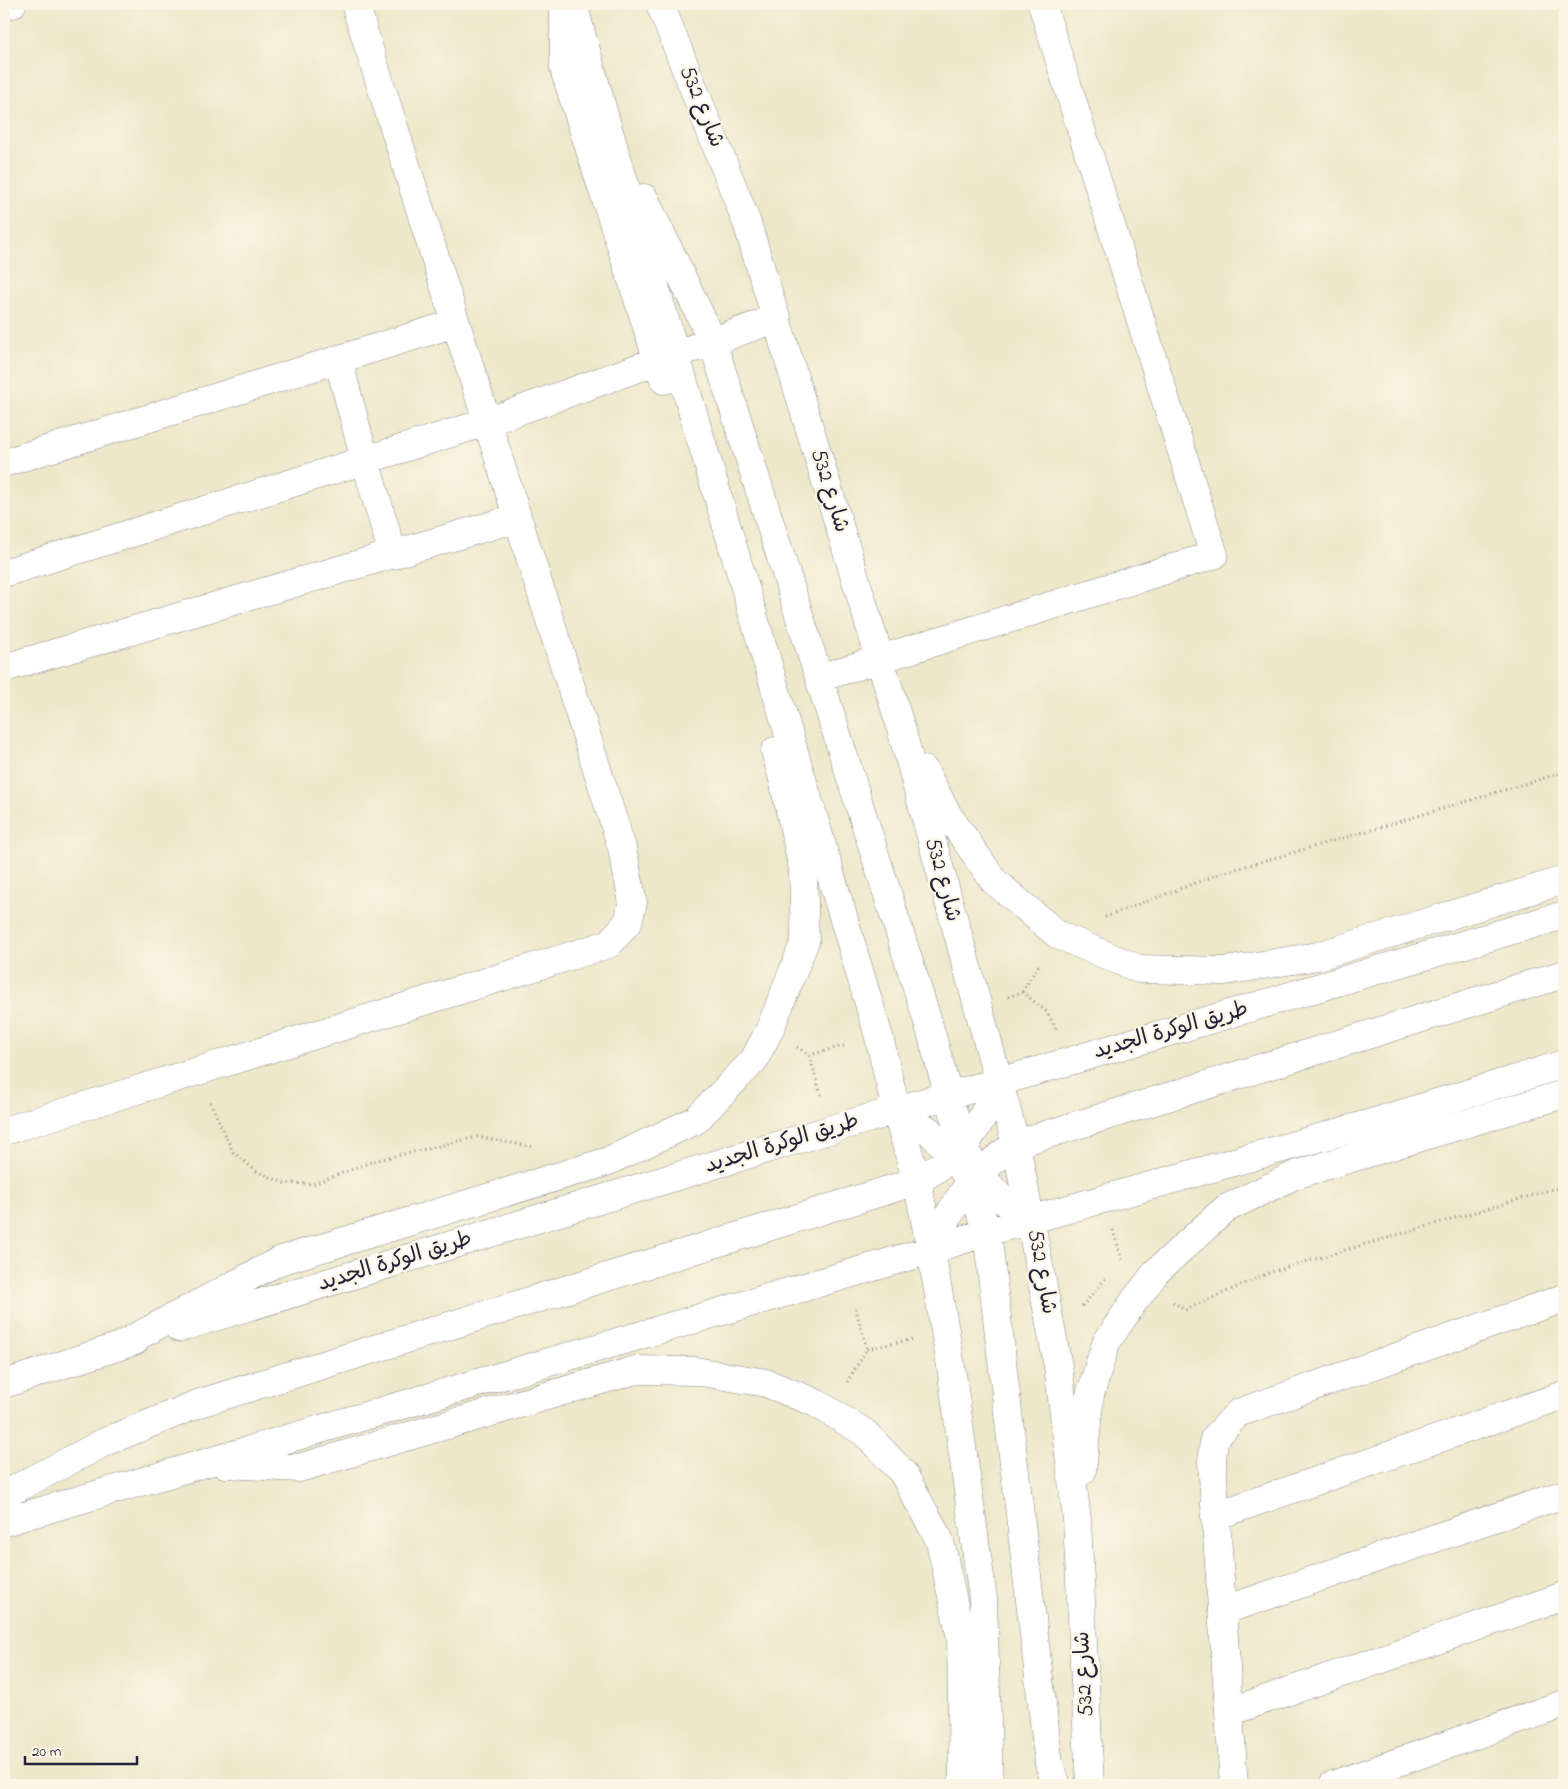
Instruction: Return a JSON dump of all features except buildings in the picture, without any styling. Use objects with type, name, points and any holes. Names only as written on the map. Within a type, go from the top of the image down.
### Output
[{"type":"street","points":[[4,6],[12,4]]},
{"type":"street","points":[[4,1131],[609,944],[628,922],[633,902],[622,848],[355,4]]},
{"type":"street","points":[[564,4],[564,69],[667,358],[880,1037],[896,1110],[917,1182],[946,1333],[983,1599],[989,1785]]},
{"type":"street","points":[[119,1346],[280,1261],[606,1162],[696,1120],[754,1060],[770,1029],[805,941],[803,870],[783,779],[667,358],[606,118],[573,4]]},
{"type":"street","name":"شارع 532","points":[[660,4],[747,223],[900,725],[1016,1144],[1058,1366],[1077,1520],[1090,1785]]},
{"type":"street","points":[[819,678],[1214,554],[1042,4]]},
{"type":"street","points":[[606,118],[712,340],[928,1022],[949,1095],[959,1152],[974,1177],[987,1232],[1049,1764],[1057,1785]]},
{"type":"street","points":[[4,573],[487,422],[776,318]]},
{"type":"street","points":[[4,463],[456,323]]},
{"type":"street","points":[[338,359],[393,554]]},
{"type":"street","points":[[4,668],[518,518]]},
{"type":"street","points":[[900,725],[948,815],[994,881],[1058,935],[1139,969],[1225,971],[1318,956],[1564,880]]},
{"type":"street","name":"طريق الوكرة الجديد","points":[[4,1384],[119,1346],[832,1129],[999,1082],[1564,915]]},
{"type":"street","points":[[931,1250],[949,1212],[974,1177],[1016,1144],[1564,974]]},
{"type":"street","points":[[4,1522],[987,1232],[1368,1124],[1564,1064]]},
{"type":"street","points":[[4,1495],[105,1442],[200,1404],[917,1182],[959,1152],[984,1116],[999,1082]]},
{"type":"street","points":[[1077,1520],[1090,1395],[1106,1343],[1157,1270],[1225,1209],[1296,1175],[1564,1094]]},
{"type":"street","points":[[896,1110],[959,1152]]},
{"type":"street","points":[[974,1177],[1031,1220]]},
{"type":"street","points":[[1234,1785],[1215,1516],[1212,1461],[1214,1439],[1238,1413],[1564,1298]]},
{"type":"street","points":[[204,1462],[299,1468],[636,1370],[696,1371],[766,1382],[816,1403],[865,1434],[903,1473],[940,1541],[961,1638],[963,1785]]},
{"type":"street","points":[[1215,1516],[1564,1395]]},
{"type":"street","points":[[1222,1611],[1564,1494]]},
{"type":"street","points":[[1229,1712],[1564,1596]]},
{"type":"street","points":[[1333,1785],[1564,1704]]},
{"type":"path","points":[[977,1007],[1022,992],[1058,935],[1222,873],[1564,772]]},
{"type":"path","points":[[1022,992],[1047,1012],[1073,1060]]},
{"type":"path","points":[[809,1055],[832,1129]]},
{"type":"path","points":[[195,1072],[234,1152],[256,1171],[284,1183],[313,1184],[374,1161],[477,1137],[545,1148]]},
{"type":"path","points":[[1147,1284],[1185,1310],[1271,1272],[1564,1186]]},
{"type":"path","points":[[845,1275],[868,1348]]},
{"type":"path","points":[[829,1411],[868,1348],[946,1333]]}]
